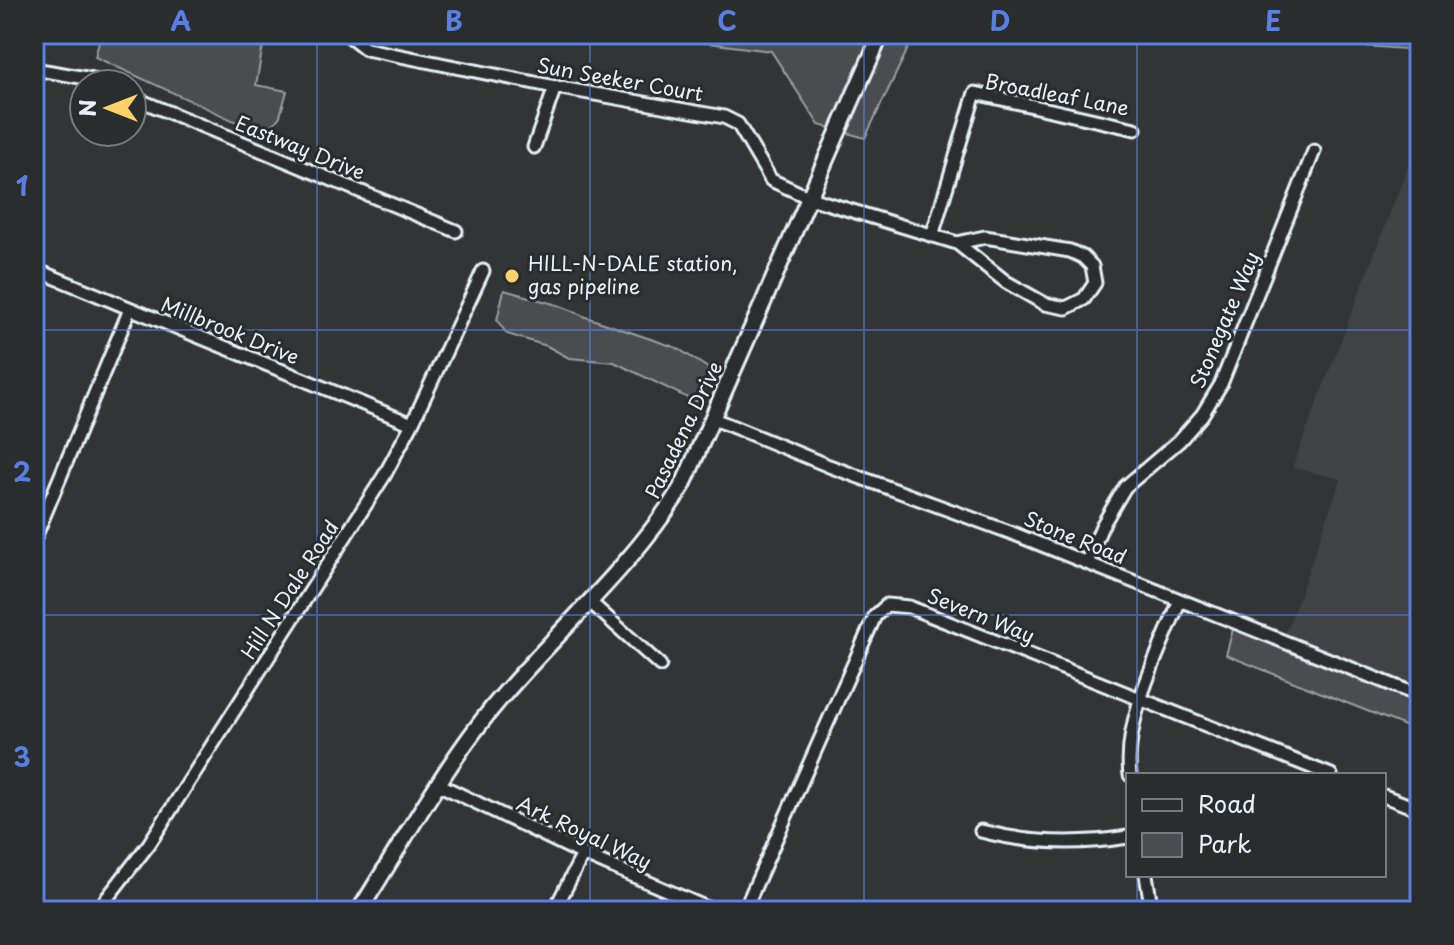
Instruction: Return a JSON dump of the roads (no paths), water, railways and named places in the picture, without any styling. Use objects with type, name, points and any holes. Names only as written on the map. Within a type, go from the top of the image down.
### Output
[{"type":"street","name":"Sun Seeker Court","points":[[347,34],[366,49],[724,117],[738,124],[771,180],[810,198],[957,243]]},
{"type":"street","name":"Pasadena Drive","points":[[359,911],[440,785],[505,693],[622,568],[665,515],[683,485],[881,34]]},
{"type":"street","points":[[34,69],[68,75]]},
{"type":"street","points":[[534,147],[555,87]]},
{"type":"street","name":"Broadleaf Lane","points":[[932,236],[975,93],[1135,129]]},
{"type":"street","name":"Eastway Drive","points":[[148,104],[456,231]]},
{"type":"street","name":"Stonegate Way","points":[[1087,562],[1102,526],[1125,487],[1179,441],[1202,415],[1221,384],[1314,151]]},
{"type":"street","points":[[985,237],[1070,251],[1092,266],[1095,283],[1084,299],[1066,308],[1045,304],[1006,282],[957,243],[985,237]]},
{"type":"street","name":"Millbrook Drive","points":[[34,269],[412,424]]},
{"type":"street","name":"Hill N Dale Road","points":[[97,911],[149,844],[360,515],[412,424],[483,271]]},
{"type":"street","points":[[34,540],[130,309]]},
{"type":"street","name":"Stone Road","points":[[714,419],[829,466],[1087,562],[1420,696]]},
{"type":"street","points":[[1130,773],[1130,746],[1141,700],[1180,600]]},
{"type":"street","points":[[589,601],[660,665]]},
{"type":"street","name":"Severn Way","points":[[744,911],[875,616],[887,605],[909,607],[1326,773]]},
{"type":"street","name":"Ark Royal Way","points":[[440,785],[583,854],[714,911]]},
{"type":"street","points":[[1386,797],[1420,810]]},
{"type":"street","points":[[981,831],[1040,842],[1097,842],[1126,837]]},
{"type":"street","points":[[554,911],[583,854]]},
{"type":"street","points":[[1146,877],[1152,911]]},
{"type":"place","name":"HILL-N-DALE station, gas pipeline","points":[[512,276]]}]
